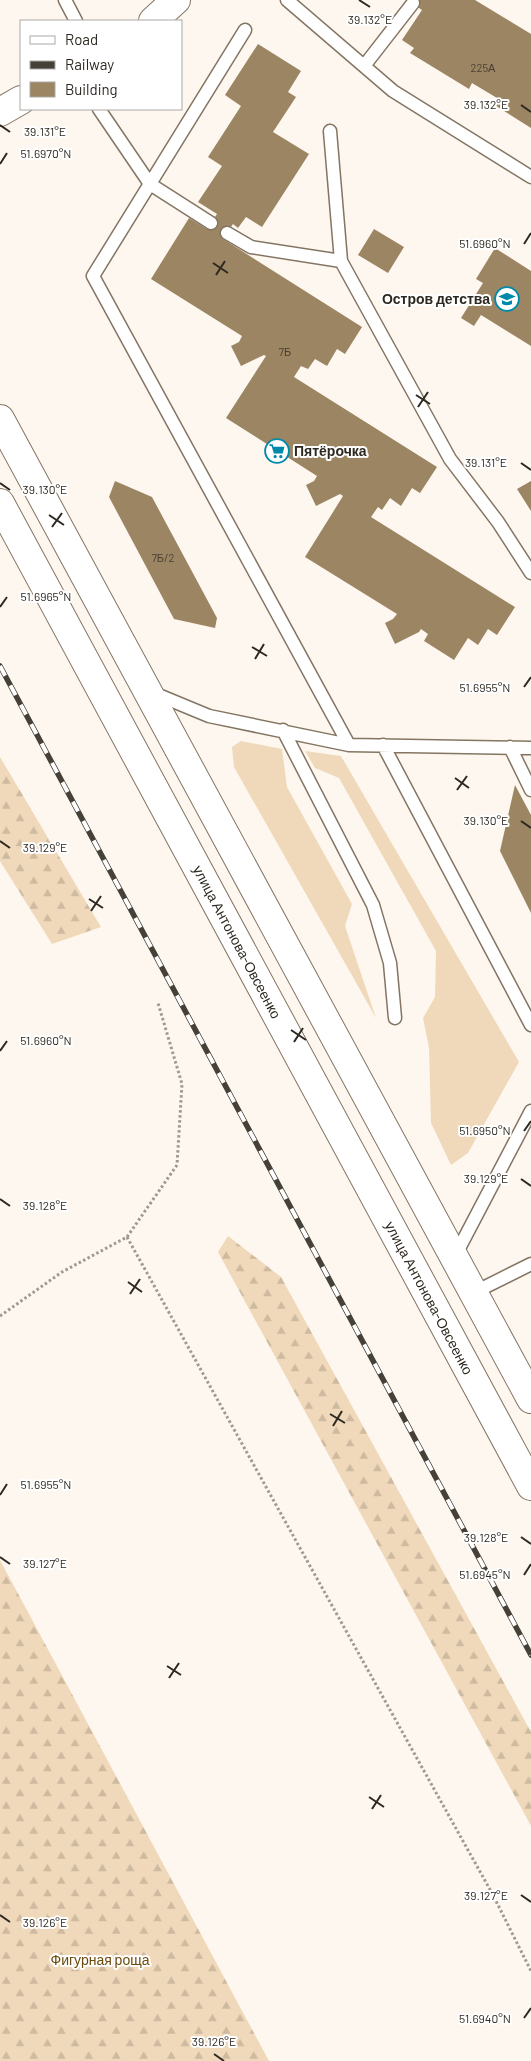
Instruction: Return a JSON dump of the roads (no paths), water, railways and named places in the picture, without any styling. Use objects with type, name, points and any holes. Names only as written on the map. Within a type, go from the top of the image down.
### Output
[{"type":"main road","points":[[154,20],[176,0]]},
{"type":"main road","points":[[0,112],[20,101]]},
{"type":"main road","points":[[0,419],[531,1399]]},
{"type":"main road","name":"улица Антонова-Овсеенко","points":[[0,503],[531,1486]]},
{"type":"lane","points":[[65,0],[75,20]]},
{"type":"lane","points":[[286,0],[393,90],[531,177]]},
{"type":"lane","points":[[364,66],[412,3]]},
{"type":"lane","points":[[246,30],[93,276],[349,745]]},
{"type":"lane","points":[[100,110],[150,184],[211,223]]},
{"type":"lane","points":[[330,131],[341,261],[450,459],[498,522],[531,573]]},
{"type":"lane","points":[[227,233],[251,247],[341,261]]},
{"type":"lane","points":[[147,690],[209,716],[349,745],[531,748]]},
{"type":"lane","points":[[283,730],[373,905],[390,963],[395,1018]]},
{"type":"lane","points":[[383,745],[531,1025]]},
{"type":"lane","points":[[510,747],[531,790]]},
{"type":"lane","points":[[454,1258],[531,1111]]},
{"type":"lane","points":[[473,1293],[531,1264]]},
{"type":"railway","points":[[0,666],[531,1655]]},
{"type":"place","name":"Остров детства","points":[[507,299]]},
{"type":"place","name":"Пятёрочка","points":[[277,451]]},
{"type":"park label","name":"Фигурная роща","points":[[100,1960]]}]
